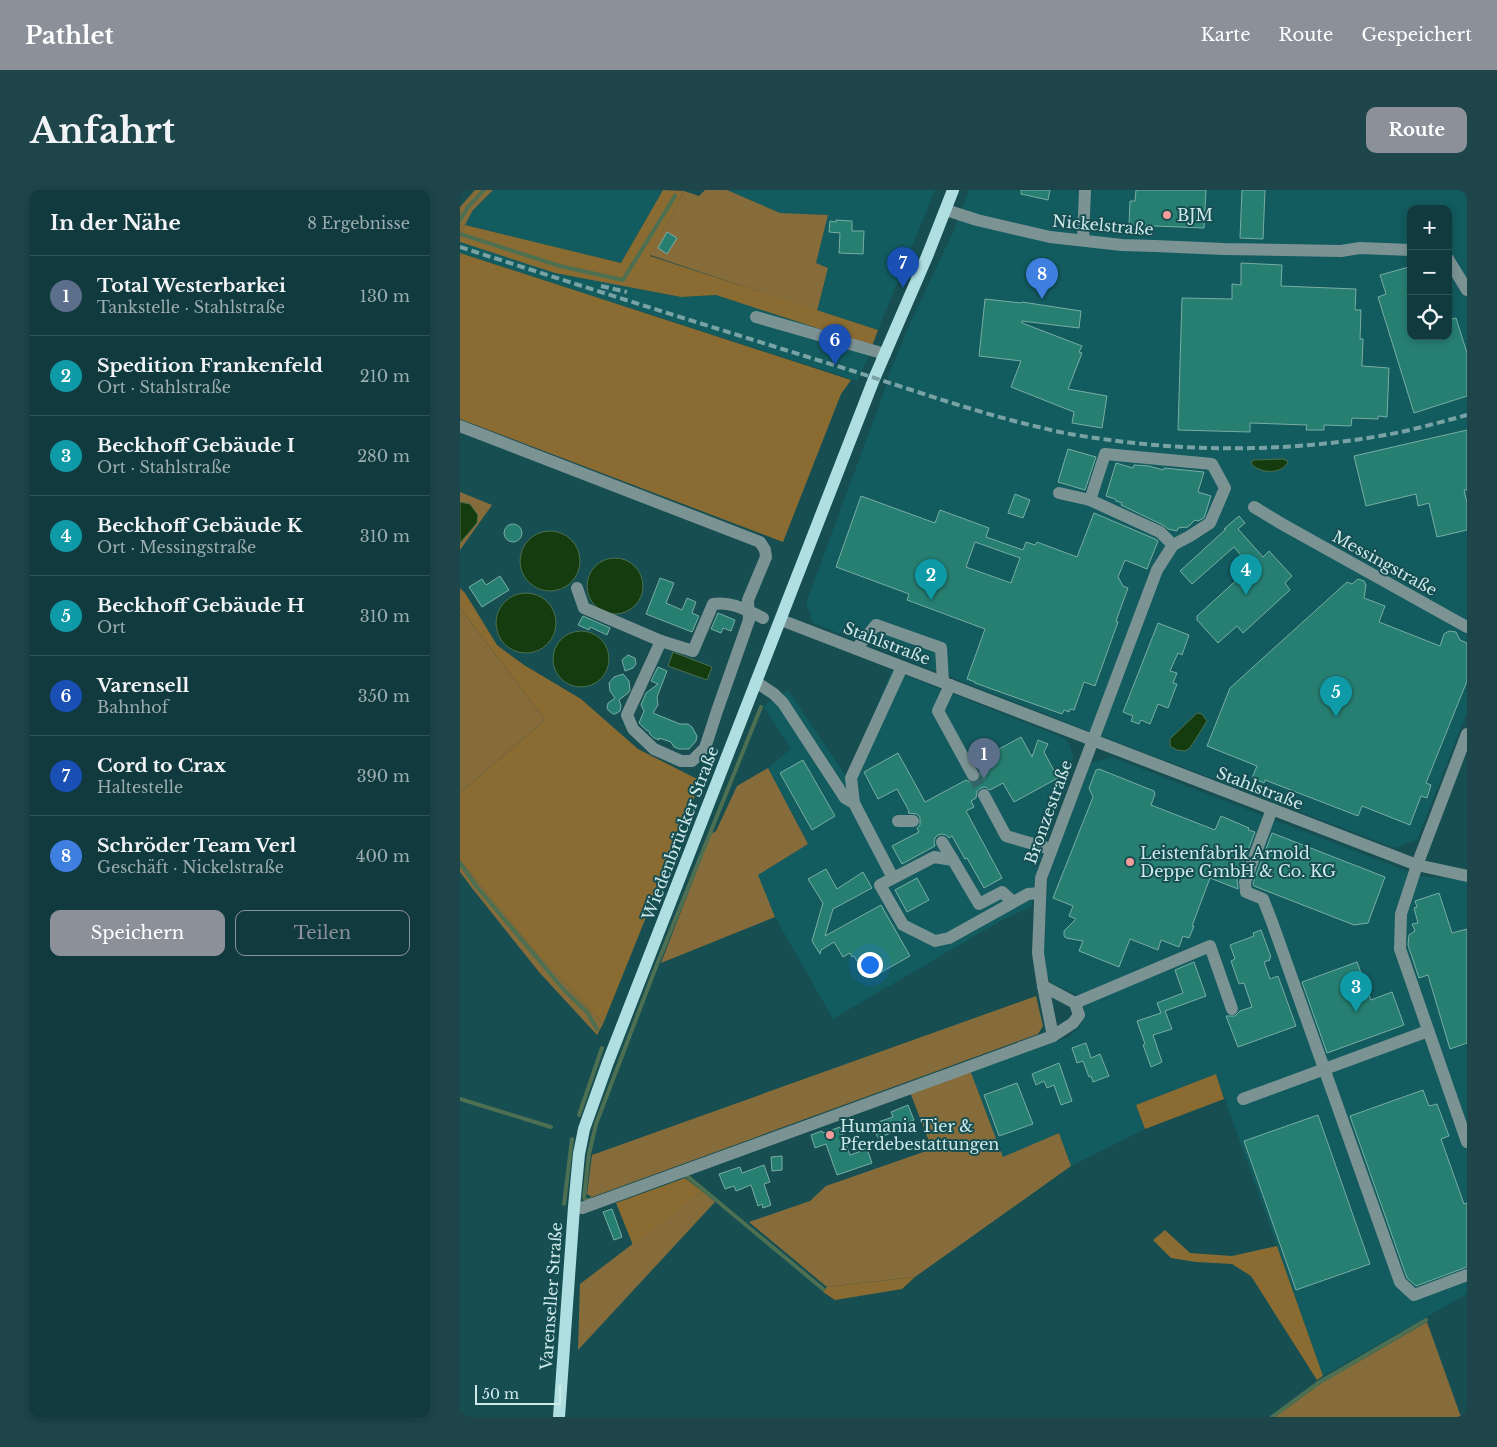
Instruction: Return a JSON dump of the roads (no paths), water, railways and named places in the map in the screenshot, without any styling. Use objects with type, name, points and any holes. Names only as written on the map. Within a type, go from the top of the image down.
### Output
[{"type":"main road","name":"Wiedenbrücker Straße","points":[[574,1207],[579,1154],[584,1129],[608,1062],[885,354],[953,190]]},
{"type":"main road","name":"Varenseller Straße","points":[[559,1417],[574,1207]]},
{"type":"street","points":[[1083,240],[1085,190]]},
{"type":"street","name":"Nickelstraße","points":[[946,210],[977,220],[1050,237],[1122,244],[1224,249],[1341,251],[1360,248],[1407,250]]},
{"type":"street","points":[[1452,266],[1467,290]]},
{"type":"street","points":[[756,316],[885,354]]},
{"type":"street","points":[[460,426],[760,542],[765,550],[766,557],[748,600],[749,620],[705,748],[692,761],[680,761],[654,749],[633,729],[627,715],[661,641]]},
{"type":"street","points":[[1090,500],[1104,454],[1212,464],[1225,488],[1210,523],[1173,544],[1157,570],[1093,740]]},
{"type":"street","points":[[1059,493],[1090,500],[1160,532],[1173,544]]},
{"type":"street","name":"Messingstraße","points":[[1254,507],[1467,627]]},
{"type":"street","points":[[577,588],[584,608],[661,641],[693,651],[713,604],[721,602],[738,605],[763,618]]},
{"type":"street","name":"Stahlstraße","points":[[781,620],[1323,830],[1417,865],[1467,876]]},
{"type":"street","points":[[856,649],[876,625],[941,648],[946,684],[938,711],[973,775]]},
{"type":"street","points":[[893,878],[854,803],[850,778],[902,667]]},
{"type":"street","points":[[756,682],[774,694],[783,703],[845,798],[854,803]]},
{"type":"street","points":[[1466,1137],[1400,949],[1400,914],[1467,734]]},
{"type":"street","name":"Bronzestraße","points":[[1053,1036],[1038,953],[1041,878],[1093,740]]},
{"type":"street","points":[[984,795],[1006,836],[1051,849]]},
{"type":"street","points":[[1272,809],[1245,882],[1246,892],[1263,899],[1400,1282],[1414,1295],[1467,1275]]},
{"type":"street","points":[[898,821],[913,821]]},
{"type":"street","points":[[942,842],[979,904],[1002,892],[1013,902]]},
{"type":"street","points":[[953,860],[934,857],[880,885],[903,925],[936,941],[949,938],[1028,894],[1040,893]]},
{"type":"street","points":[[1075,1003],[1210,946],[1232,1009]]},
{"type":"street","points":[[574,1207],[582,1208],[1053,1036],[1073,1024],[1079,1015],[1075,1003],[1043,986]]},
{"type":"street","points":[[1243,1099],[1428,1031]]},
{"type":"waterway","points":[[460,220],[468,207],[484,190]]},
{"type":"waterway","points":[[460,234],[560,266],[623,280],[675,196]]},
{"type":"waterway","points":[[591,1199],[588,1201],[584,1198],[589,1154],[596,1124],[654,972],[761,707]]},
{"type":"waterway","points":[[460,863],[477,887],[565,991],[587,1012],[597,1029]]},
{"type":"waterway","points":[[579,1115],[602,1048]]},
{"type":"waterway","points":[[460,1099],[551,1127]]},
{"type":"waterway","points":[[564,1204],[572,1139]]},
{"type":"waterway","points":[[687,1176],[823,1289]]},
{"type":"waterway","points":[[1272,1417],[1318,1383],[1426,1320]]},
{"type":"tunnel","points":[[973,775],[984,795]]},
{"type":"railway","points":[[460,247],[960,405],[1015,421],[1076,435],[1182,447],[1256,448],[1329,443],[1365,438],[1401,432],[1467,415]]},
{"type":"railway","points":[[601,286],[627,292]]},
{"type":"place","name":"BJM","points":[[1167,215]]},
{"type":"place","name":"Cord to Crax","points":[[903,288]]},
{"type":"place","name":"Schröder Team Verl","points":[[1042,299]]},
{"type":"place","name":"Varensell","points":[[835,365]]},
{"type":"place","name":"Beckhoff Gebäude K","points":[[1246,595]]},
{"type":"place","name":"Spedition Frankenfeld","points":[[931,600]]},
{"type":"place","name":"Beckhoff Gebäude H","points":[[1336,717]]},
{"type":"place","name":"Total Westerbarkei","points":[[984,779]]},
{"type":"place","name":"Leistenfabrik Arnold Deppe GmbH & Co. KG","points":[[1130,862]]},
{"type":"place","name":"Beckhoff Gebäude I","points":[[1356,1012]]},
{"type":"place","name":"Humania Tier & Pferdebestattungen","points":[[830,1135]]}]
